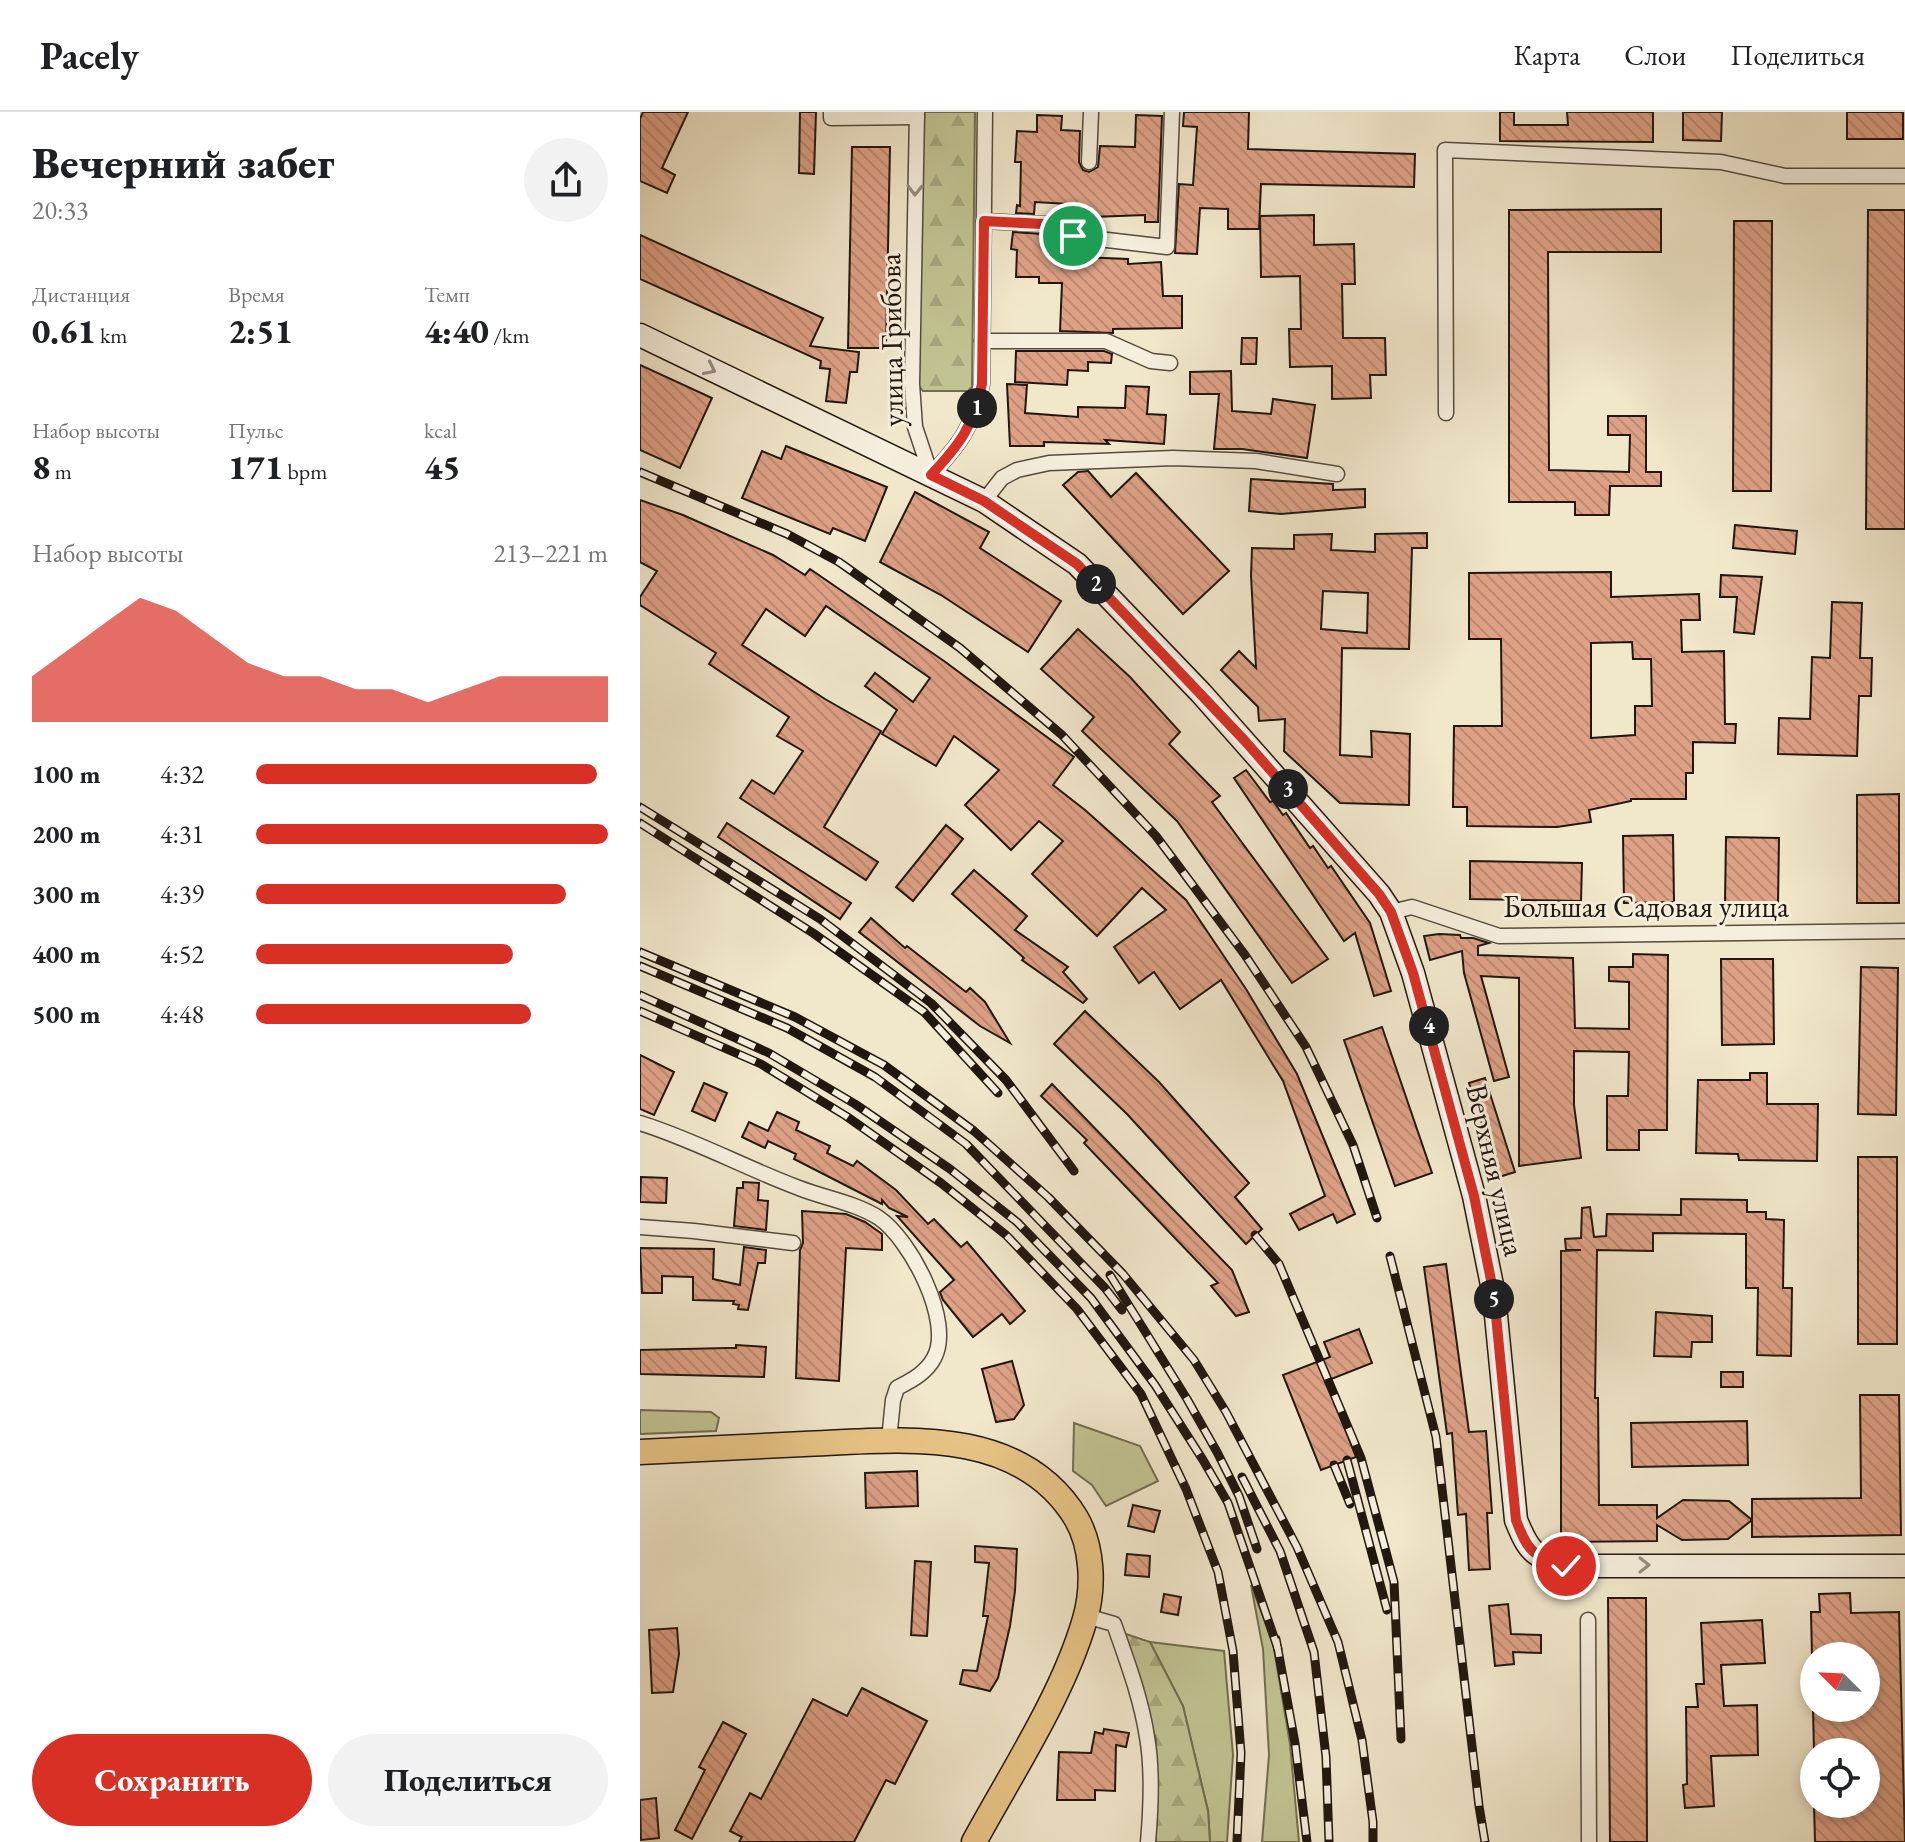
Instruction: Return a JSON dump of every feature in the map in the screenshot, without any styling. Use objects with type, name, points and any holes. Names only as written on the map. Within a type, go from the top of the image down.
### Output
[{"type":"main road","name":"Верхняя улица","points":[[640,335],[984,501],[1077,564],[1271,769],[1379,894],[1391,912],[1418,987],[1476,1206],[1494,1295],[1516,1520],[1526,1545],[1543,1559],[1566,1566],[1905,1566]]},
{"type":"main road","points":[[640,1452],[889,1440],[948,1442],[984,1450],[1021,1465],[1057,1492],[1085,1537],[1091,1575],[1086,1616],[1055,1693],[974,1842]]},
{"type":"street","points":[[831,112],[831,118],[917,115]]},
{"type":"street","points":[[931,475],[966,433],[977,410],[982,384],[985,112]]},
{"type":"street","points":[[1089,162],[1091,112]]},
{"type":"street","points":[[984,221],[1063,225],[1073,236],[1167,247],[1172,112]]},
{"type":"street","name":"улица Грибова","points":[[917,115],[912,384],[915,427],[931,475]]},
{"type":"street","points":[[1446,413],[1445,150],[1721,162],[1785,176],[1905,176]]},
{"type":"street","points":[[982,341],[1106,341],[1151,361],[1170,363]]},
{"type":"street","points":[[984,501],[1002,478],[1017,470],[1063,461],[1173,458],[1256,461],[1337,474]]},
{"type":"street","name":"Большая Садовая улица","points":[[1391,912],[1412,907],[1499,936],[1905,931]]},
{"type":"street","points":[[640,1123],[798,1188],[871,1213],[897,1234],[933,1300],[941,1337],[935,1357],[921,1375],[897,1388],[889,1440]]},
{"type":"street","points":[[640,1227],[793,1243]]},
{"type":"street","points":[[1086,1616],[1114,1624],[1136,1689],[1148,1739],[1151,1803],[1148,1842]]},
{"type":"street","points":[[1588,1620],[1589,1842]]},
{"type":"green space","points":[[923,112],[975,112],[972,387],[968,391],[923,391],[919,386]]},
{"type":"green space","points":[[640,1410],[711,1412],[719,1418],[716,1431],[640,1434]]},
{"type":"green space","points":[[1074,1423],[1140,1446],[1158,1481],[1106,1506],[1092,1485],[1073,1471]]},
{"type":"green space","points":[[1251,1585],[1273,1643],[1290,1744],[1299,1842],[1262,1842],[1269,1755],[1263,1649]]},
{"type":"green space","points":[[1123,1633],[1150,1642],[1183,1706],[1208,1811],[1210,1842],[1156,1842],[1156,1740]]},
{"type":"green space","points":[[1150,1642],[1224,1651],[1233,1755],[1227,1842],[1210,1842],[1208,1811],[1183,1706]]},
{"type":"building","points":[[643,112],[688,112],[662,168],[675,175],[667,193],[640,181],[640,119]]},
{"type":"building","points":[[800,112],[816,112],[814,174],[799,173]]},
{"type":"building","points":[[1184,112],[1249,112],[1248,149],[1415,154],[1414,187],[1261,184],[1259,229],[1228,229],[1228,209],[1200,208],[1197,254],[1175,253],[1179,184],[1193,185],[1197,127],[1183,126]]},
{"type":"building","points":[[1500,112],[1514,112],[1514,125],[1568,125],[1567,112],[1653,112],[1653,142],[1500,141]]},
{"type":"building","points":[[1683,112],[1722,112],[1721,141],[1683,140]]},
{"type":"building","points":[[1847,112],[1903,112],[1903,139],[1847,139]]},
{"type":"building","points":[[1037,115],[1062,116],[1061,130],[1080,131],[1079,162],[1083,170],[1089,172],[1098,167],[1100,146],[1135,147],[1136,115],[1162,116],[1158,222],[1145,222],[1145,215],[1092,217],[1092,225],[1076,225],[1076,205],[1069,204],[1035,202],[1034,214],[1016,213],[1017,205],[1020,206],[1021,162],[1015,162],[1017,131],[1037,132]]},
{"type":"building","points":[[852,147],[890,147],[886,348],[848,348]]},
{"type":"building","points":[[1661,209],[1661,252],[1548,252],[1549,470],[1629,472],[1630,435],[1608,435],[1608,416],[1646,416],[1646,472],[1661,472],[1661,486],[1610,486],[1609,515],[1575,515],[1575,502],[1509,502],[1509,210]]},
{"type":"building","points":[[1868,210],[1905,210],[1905,529],[1866,529]]},
{"type":"building","points":[[1314,215],[1314,245],[1354,244],[1355,284],[1342,284],[1343,338],[1385,338],[1386,375],[1370,375],[1371,398],[1332,399],[1332,366],[1290,367],[1289,329],[1301,329],[1300,276],[1261,277],[1260,216]]},
{"type":"building","points":[[1734,221],[1772,221],[1771,491],[1733,491]]},
{"type":"building","points":[[1013,232],[1058,235],[1056,256],[1128,259],[1128,264],[1161,262],[1163,296],[1182,296],[1182,328],[1113,329],[1113,333],[1060,331],[1062,283],[1039,283],[1039,277],[1016,277],[1017,250],[1011,249]]},
{"type":"building","points":[[640,235],[823,318],[810,346],[859,352],[857,372],[850,372],[846,403],[826,401],[830,369],[820,368],[821,361],[640,279]]},
{"type":"building","points":[[1242,338],[1257,338],[1256,364],[1241,364]]},
{"type":"building","points":[[1016,351],[1104,351],[1112,354],[1111,363],[1088,362],[1088,371],[1068,370],[1067,385],[1015,382]]},
{"type":"building","points":[[640,365],[712,398],[680,468],[640,450]]},
{"type":"building","points":[[1231,371],[1232,411],[1271,414],[1273,399],[1315,405],[1307,458],[1242,449],[1214,449],[1219,394],[1190,394],[1190,372]]},
{"type":"building","points":[[1007,384],[1027,385],[1025,413],[1078,417],[1078,407],[1125,408],[1126,386],[1149,387],[1147,414],[1166,415],[1164,444],[1105,440],[1109,444],[1044,442],[1044,446],[1010,446]]},
{"type":"building","points":[[786,446],[887,487],[865,541],[833,528],[830,534],[742,498],[762,451],[781,459]]},
{"type":"building","points":[[1088,471],[1111,497],[1136,473],[1229,571],[1183,614],[1063,485],[1078,472]]},
{"type":"building","points":[[1251,479],[1333,484],[1333,490],[1365,489],[1365,507],[1281,514],[1249,511]]},
{"type":"building","points":[[915,492],[989,532],[980,548],[1061,601],[1028,652],[941,595],[880,562]]},
{"type":"building","points":[[640,500],[683,515],[773,555],[805,575],[810,569],[944,661],[1074,757],[1053,785],[1186,900],[1246,989],[1297,1074],[1355,1214],[1337,1223],[1333,1214],[1299,1230],[1290,1214],[1325,1196],[1283,1081],[1221,980],[1180,1009],[1154,972],[1139,983],[1114,947],[1166,910],[1142,888],[1097,936],[1032,874],[1063,841],[1039,821],[1011,850],[965,805],[999,770],[954,736],[936,766],[882,734],[897,710],[865,686],[875,673],[913,702],[930,678],[826,606],[805,636],[766,609],[742,645],[881,731],[824,827],[878,862],[866,880],[740,798],[752,780],[774,794],[803,751],[777,736],[789,717],[709,664],[716,653],[640,605],[640,597],[657,571],[640,562]]},
{"type":"building","points":[[1735,525],[1797,531],[1795,554],[1733,548]]},
{"type":"building","points":[[1427,533],[1427,548],[1412,548],[1409,649],[1342,648],[1340,755],[1372,757],[1371,731],[1410,734],[1409,805],[1340,803],[1284,751],[1285,719],[1259,721],[1258,707],[1221,670],[1239,651],[1256,668],[1252,548],[1294,549],[1294,535],[1332,534],[1331,550],[1375,552],[1375,534]],"holes":[[[1323,591],[1368,593],[1367,633],[1321,629]]]},
{"type":"building","points":[[1611,572],[1611,597],[1699,594],[1700,620],[1681,620],[1682,652],[1724,651],[1725,724],[1736,724],[1735,743],[1693,742],[1693,773],[1686,773],[1686,799],[1631,799],[1589,810],[1591,822],[1557,827],[1467,826],[1467,807],[1453,807],[1454,726],[1502,726],[1501,639],[1469,639],[1469,573]],"holes":[[[1632,642],[1633,659],[1651,659],[1652,706],[1635,706],[1635,735],[1591,738],[1591,643]]]},
{"type":"building","points":[[1721,575],[1762,577],[1754,634],[1734,632],[1737,597],[1720,597]]},
{"type":"building","points":[[1832,602],[1862,603],[1860,658],[1872,658],[1871,696],[1859,696],[1857,756],[1778,754],[1779,718],[1810,719],[1812,657],[1830,658]]},
{"type":"building","points":[[1078,629],[1130,677],[1180,732],[1169,744],[1220,796],[1212,802],[1328,959],[1292,983],[1177,821],[1082,731],[1094,717],[1041,669]]},
{"type":"building","points":[[1246,770],[1270,802],[1273,801],[1283,815],[1286,813],[1310,848],[1313,846],[1328,868],[1331,866],[1370,923],[1391,991],[1374,996],[1355,933],[1344,941],[1234,778]]},
{"type":"building","points":[[1899,794],[1899,903],[1857,903],[1857,795]]},
{"type":"building","points":[[727,823],[851,903],[840,919],[718,837]]},
{"type":"building","points":[[946,825],[963,839],[913,901],[896,887]]},
{"type":"building","points":[[1673,835],[1674,902],[1624,903],[1623,836]]},
{"type":"building","points":[[1726,837],[1779,838],[1778,904],[1725,903]]},
{"type":"building","points":[[1470,861],[1582,863],[1581,901],[1470,899]]},
{"type":"building","points":[[974,870],[1027,916],[1015,930],[1068,967],[1063,972],[1087,999],[1083,1003],[1022,960],[1024,958],[952,894]]},
{"type":"building","points":[[871,918],[905,948],[907,946],[966,992],[970,988],[985,1002],[1010,1043],[980,1026],[859,932]]},
{"type":"building","points":[[1460,935],[1461,938],[1489,943],[1478,946],[1478,955],[1573,958],[1575,1028],[1629,1029],[1629,982],[1609,981],[1609,967],[1633,967],[1633,954],[1668,955],[1667,1130],[1639,1130],[1639,1150],[1607,1150],[1607,1096],[1628,1096],[1629,1052],[1574,1051],[1574,1105],[1581,1158],[1519,1166],[1519,978],[1481,976],[1509,1077],[1494,1081],[1464,973],[1462,951],[1430,960],[1424,936]]},
{"type":"building","points":[[1721,959],[1773,959],[1774,1044],[1722,1045]]},
{"type":"building","points":[[1861,967],[1898,968],[1896,1115],[1858,1114]]},
{"type":"building","points":[[1085,1011],[1159,1082],[1249,1183],[1235,1197],[1262,1229],[1246,1244],[1127,1114],[1054,1044]]},
{"type":"building","points":[[1382,1027],[1432,1173],[1395,1186],[1344,1040]]},
{"type":"building","points":[[640,1055],[674,1072],[654,1115],[640,1109]]},
{"type":"building","points":[[1750,1073],[1767,1073],[1767,1104],[1818,1104],[1817,1161],[1739,1160],[1738,1154],[1696,1153],[1698,1080],[1750,1080]]},
{"type":"building","points":[[1485,1078],[1515,1172],[1499,1177],[1469,1083]]},
{"type":"building","points":[[704,1083],[727,1093],[715,1121],[692,1111]]},
{"type":"building","points":[[1052,1084],[1232,1270],[1249,1312],[1236,1316],[1211,1286],[1218,1283],[1084,1143],[1087,1140],[1041,1096]]},
{"type":"building","points":[[777,1112],[799,1122],[796,1130],[830,1146],[827,1153],[853,1166],[857,1161],[896,1190],[928,1224],[934,1219],[961,1247],[967,1242],[1025,1311],[1010,1324],[1002,1314],[973,1337],[940,1292],[954,1280],[897,1216],[908,1217],[889,1208],[882,1200],[882,1204],[794,1159],[796,1154],[768,1141],[765,1148],[742,1137],[749,1122],[768,1131]]},
{"type":"building","points":[[1858,1157],[1897,1157],[1897,1344],[1858,1344]]},
{"type":"building","points":[[641,1177],[667,1178],[666,1203],[640,1202]]},
{"type":"building","points":[[743,1182],[759,1183],[758,1200],[768,1201],[766,1230],[734,1226],[737,1188],[743,1188]]},
{"type":"building","points":[[1681,1199],[1747,1200],[1747,1212],[1766,1212],[1766,1219],[1784,1220],[1783,1288],[1792,1288],[1791,1356],[1757,1355],[1758,1288],[1746,1288],[1746,1234],[1653,1233],[1653,1251],[1597,1250],[1595,1398],[1598,1398],[1599,1505],[1657,1505],[1657,1518],[1683,1500],[1729,1501],[1752,1520],[1728,1539],[1682,1540],[1657,1525],[1657,1541],[1561,1542],[1561,1251],[1581,1250],[1566,1250],[1565,1239],[1581,1238],[1582,1208],[1590,1207],[1594,1237],[1606,1236],[1607,1214],[1681,1215]]},
{"type":"building","points":[[802,1211],[846,1214],[882,1234],[882,1250],[846,1248],[839,1381],[796,1378]]},
{"type":"building","points":[[744,1247],[766,1250],[765,1263],[758,1263],[748,1310],[738,1309],[739,1305],[733,1304],[734,1301],[693,1300],[693,1277],[662,1276],[662,1293],[642,1293],[640,1248],[714,1249],[713,1279],[740,1285]]},
{"type":"building","points":[[1446,1264],[1469,1432],[1486,1431],[1492,1513],[1487,1513],[1490,1569],[1469,1570],[1466,1514],[1458,1515],[1452,1433],[1447,1434],[1424,1267]]},
{"type":"building","points":[[1656,1312],[1712,1316],[1712,1342],[1692,1342],[1691,1357],[1654,1356]]},
{"type":"building","points":[[1359,1329],[1372,1363],[1326,1381],[1356,1457],[1321,1470],[1283,1375],[1330,1357],[1324,1342]]},
{"type":"building","points":[[736,1345],[766,1347],[764,1377],[640,1374],[640,1350],[736,1348]]},
{"type":"building","points":[[1012,1361],[1024,1405],[1014,1419],[996,1422],[982,1369]]},
{"type":"building","points":[[1721,1372],[1743,1372],[1743,1387],[1721,1387]]},
{"type":"building","points":[[1860,1395],[1899,1395],[1901,1535],[1752,1537],[1752,1499],[1861,1498]]},
{"type":"building","points":[[1747,1421],[1748,1465],[1632,1467],[1631,1423]]},
{"type":"building","points":[[917,1471],[918,1506],[866,1508],[865,1473]]},
{"type":"building","points":[[1133,1505],[1160,1511],[1154,1532],[1128,1526]]},
{"type":"building","points":[[975,1546],[1017,1549],[1010,1626],[998,1678],[990,1691],[960,1684],[963,1670],[977,1671],[988,1616],[983,1616],[989,1563],[975,1562]]},
{"type":"building","points":[[1127,1554],[1150,1556],[1149,1577],[1125,1575]]},
{"type":"building","points":[[915,1561],[931,1562],[927,1636],[911,1635]]},
{"type":"building","points":[[1850,1593],[1851,1613],[1899,1612],[1905,1842],[1815,1842],[1814,1818],[1880,1818],[1880,1738],[1814,1738],[1813,1722],[1880,1722],[1880,1642],[1812,1642],[1811,1612],[1820,1612],[1819,1594]]},
{"type":"building","points":[[1164,1594],[1181,1597],[1178,1615],[1161,1612]]},
{"type":"building","points":[[1608,1598],[1646,1598],[1647,1842],[1610,1842]]},
{"type":"building","points":[[1508,1604],[1511,1634],[1541,1635],[1541,1653],[1513,1652],[1514,1664],[1495,1666],[1489,1606]]},
{"type":"building","points":[[1762,1620],[1765,1663],[1721,1665],[1724,1706],[1757,1705],[1758,1755],[1711,1756],[1714,1806],[1685,1808],[1686,1707],[1698,1707],[1696,1684],[1704,1684],[1701,1623]]},
{"type":"building","points":[[677,1628],[679,1654],[673,1692],[652,1693],[649,1630]]},
{"type":"building","points":[[862,1688],[927,1721],[895,1784],[886,1780],[854,1842],[739,1842],[742,1837],[730,1831],[750,1793],[761,1799],[813,1699],[847,1716]]},
{"type":"building","points":[[723,1722],[746,1734],[692,1839],[675,1830],[705,1770],[699,1767]]},
{"type":"building","points":[[1104,1729],[1129,1733],[1126,1747],[1116,1745],[1115,1791],[1095,1790],[1095,1800],[1057,1800],[1059,1752],[1091,1753],[1095,1732],[1103,1734]]},
{"type":"building","points":[[656,1798],[659,1838],[641,1840],[640,1800]]},
{"type":"railway","points":[[640,472],[787,534],[839,562],[960,648],[1062,735],[1156,836],[1245,955],[1306,1047],[1353,1145],[1377,1218]]},
{"type":"railway","points":[[640,807],[820,919],[931,1003],[1006,1080],[1074,1171]]},
{"type":"railway","points":[[640,823],[813,933],[924,1012],[998,1093]]},
{"type":"railway","points":[[640,952],[795,1017],[884,1065],[974,1131],[1048,1197],[1123,1274],[1194,1360],[1226,1412],[1297,1547],[1338,1642],[1362,1740],[1373,1842]]},
{"type":"railway","points":[[640,966],[787,1028],[875,1077],[966,1144],[1105,1288],[1122,1310]]},
{"type":"railway","points":[[640,995],[769,1053],[855,1104],[950,1169],[1017,1222],[1091,1298],[1155,1385],[1203,1460],[1228,1503],[1278,1649]]},
{"type":"railway","points":[[640,1011],[761,1064],[846,1116],[941,1183],[1006,1235],[1077,1309],[1141,1394],[1186,1489],[1218,1572],[1233,1651],[1241,1753],[1237,1842]]},
{"type":"railway","points":[[1255,1235],[1279,1264],[1361,1458],[1394,1582],[1401,1739]]},
{"type":"railway","points":[[1390,1256],[1436,1437],[1485,1842]]},
{"type":"railway","points":[[1110,1275],[1217,1452],[1239,1496],[1257,1549]]},
{"type":"railway","points":[[1347,1460],[1387,1610]]},
{"type":"railway","points":[[1334,1465],[1350,1504]]},
{"type":"railway","points":[[1242,1477],[1280,1551],[1314,1652],[1326,1757],[1329,1842]]},
{"type":"railway","points":[[1276,1639],[1295,1743],[1307,1842]]},
{"type":"route","points":[[1073,236],[1063,225],[984,221],[982,384],[977,410],[966,433],[931,475],[984,501],[1077,564],[1271,769],[1391,912],[1434,1043],[1474,1196],[1494,1295],[1516,1520],[1526,1545],[1543,1559],[1566,1566]]}]
